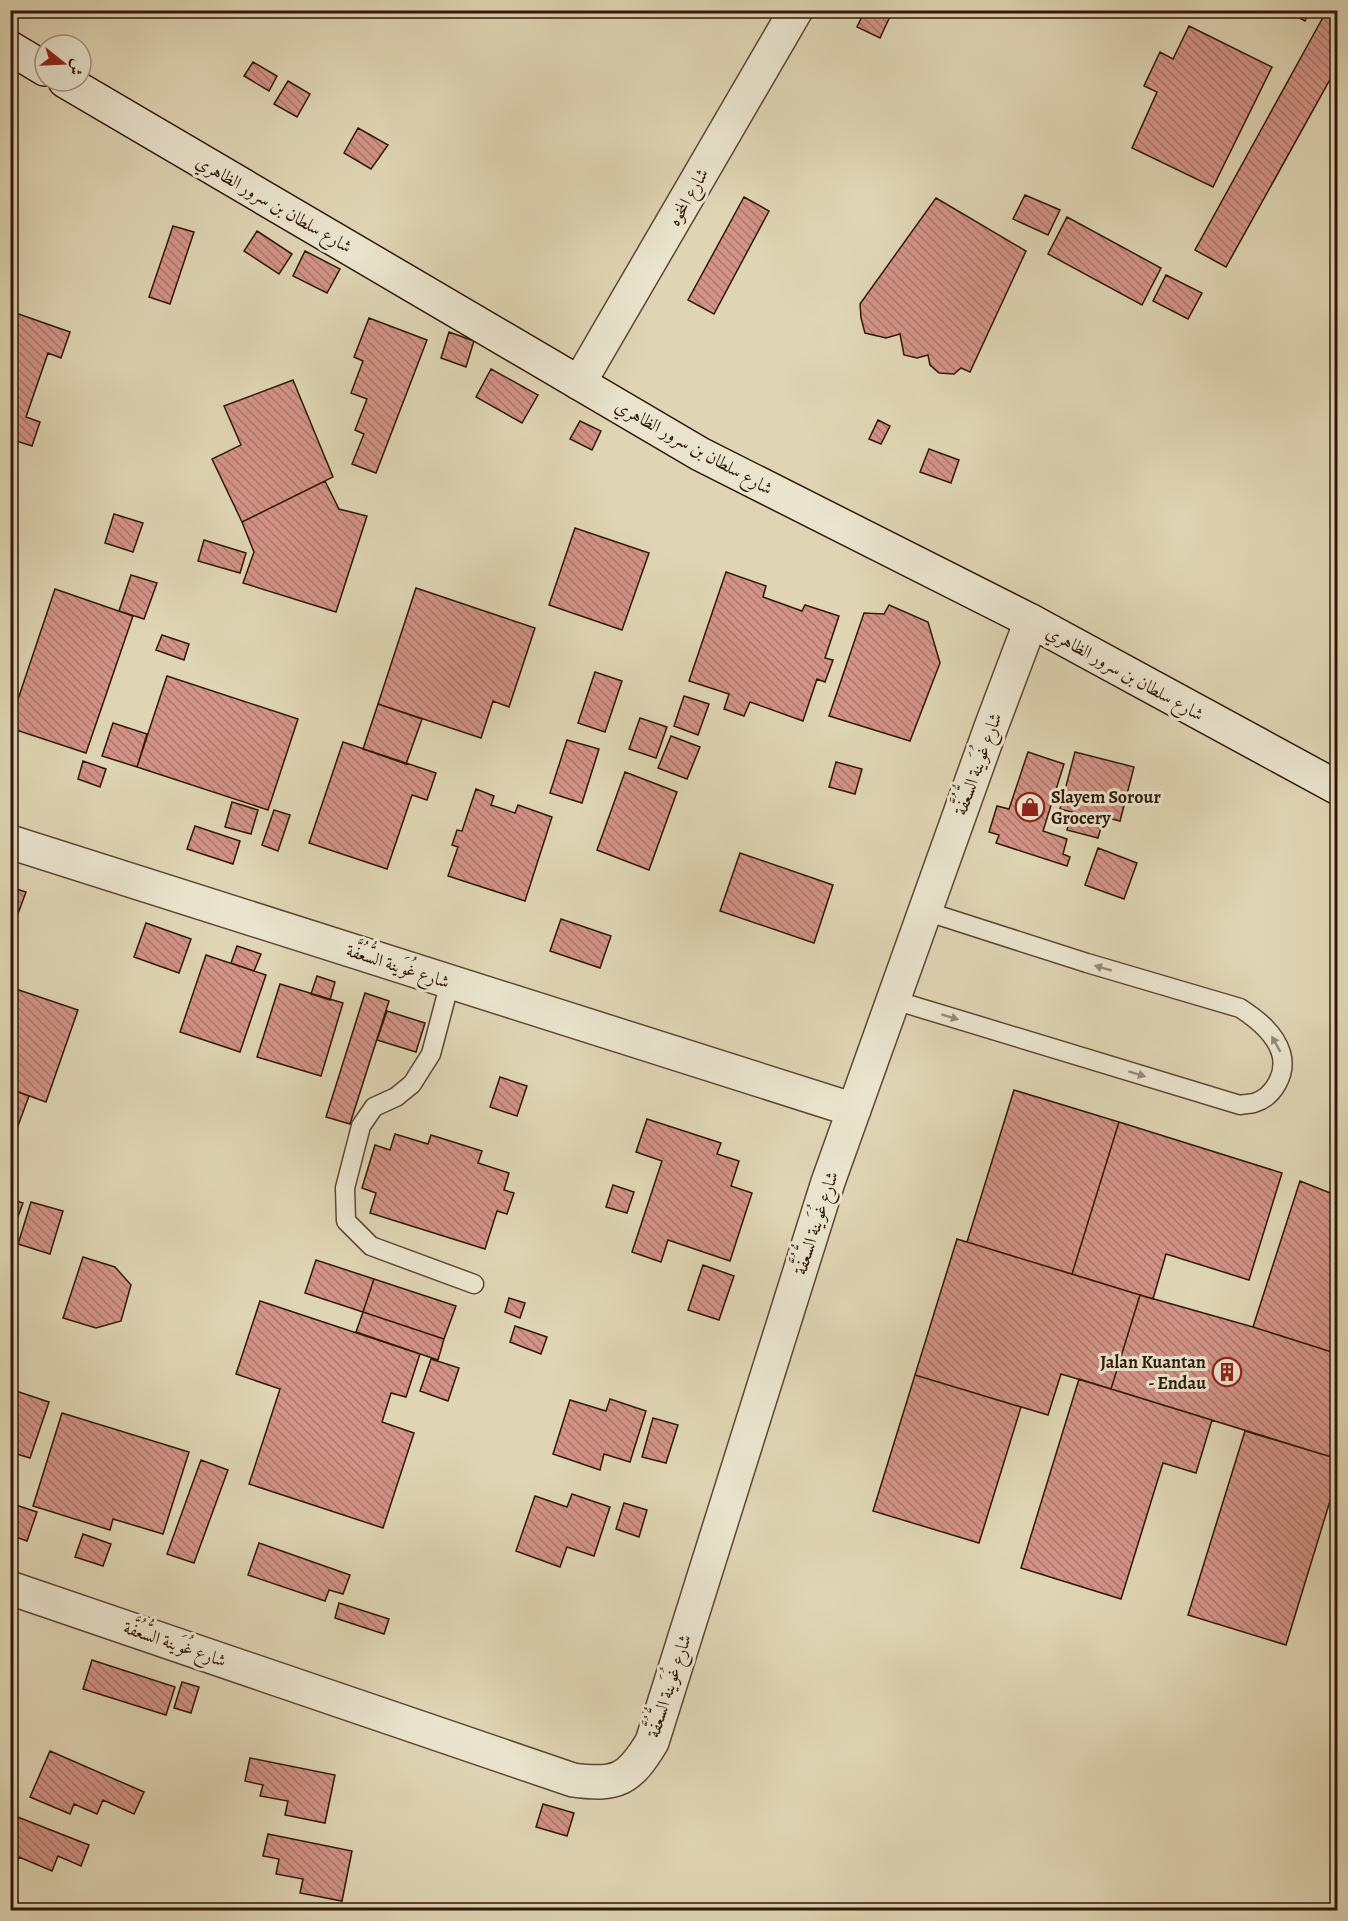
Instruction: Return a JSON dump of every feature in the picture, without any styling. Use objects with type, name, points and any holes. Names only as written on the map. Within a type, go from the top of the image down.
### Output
[{"type":"street","name":"شارع المخوه","points":[[579,383],[796,10]]},
{"type":"street","points":[[10,48],[33,62]]},
{"type":"street","name":"شارع سلطان بن سرور الظاهري","points":[[85,93],[700,454],[1031,621],[1338,788]]},
{"type":"street","name":"شارع غُوَينة السُّعُفَّة","points":[[10,1588],[573,1780],[594,1783],[610,1782],[629,1773],[640,1762],[652,1742],[828,1182],[1031,621]]},
{"type":"street","name":"شارع غُوَينة السُّعُفَّة","points":[[10,842],[854,1110]]},
{"type":"lane","points":[[894,1000],[1240,1105],[1255,1103],[1268,1095],[1278,1083],[1283,1068],[1281,1053],[1264,1026],[1240,1008],[1087,963],[925,911]]},
{"type":"lane","points":[[450,982],[431,1054],[412,1084],[396,1097],[374,1107],[361,1126],[345,1188],[346,1221],[371,1246],[474,1284]]},
{"type":"building","points":[[865,10],[893,10],[880,38],[857,27]]},
{"type":"building","points":[[1285,10],[1310,10],[1305,21]]},
{"type":"building","points":[[1327,10],[1338,12],[1338,65],[1226,267],[1195,250]]},
{"type":"building","points":[[1189,26],[1272,67],[1213,187],[1132,148],[1157,92],[1144,86],[1160,52],[1173,59]]},
{"type":"building","points":[[253,62],[277,76],[269,91],[244,76]]},
{"type":"building","points":[[288,81],[310,94],[297,117],[274,104]]},
{"type":"building","points":[[358,128],[388,145],[371,169],[344,153]]},
{"type":"building","points":[[10,148],[17,150],[10,169]]},
{"type":"building","points":[[1025,195],[1060,210],[1048,235],[1013,219]]},
{"type":"building","points":[[744,197],[769,211],[714,314],[688,300]]},
{"type":"building","points":[[936,198],[1026,251],[970,372],[961,368],[954,374],[939,373],[930,365],[928,355],[917,358],[904,355],[900,334],[886,338],[865,333],[861,318],[860,304]]},
{"type":"building","points":[[1067,217],[1161,268],[1142,305],[1048,254]]},
{"type":"building","points":[[173,226],[194,232],[170,304],[149,297]]},
{"type":"building","points":[[257,231],[292,254],[279,274],[244,251]]},
{"type":"building","points":[[305,251],[340,269],[327,293],[293,276]]},
{"type":"building","points":[[1166,275],[1202,293],[1188,319],[1153,301]]},
{"type":"building","points":[[10,311],[70,332],[61,358],[48,353],[26,417],[40,422],[32,446],[10,439]]},
{"type":"building","points":[[369,318],[427,340],[376,473],[352,464],[364,434],[355,430],[367,399],[351,393],[363,361],[354,357]]},
{"type":"building","points":[[449,332],[474,341],[466,367],[441,358]]},
{"type":"building","points":[[491,369],[538,395],[522,423],[476,397]]},
{"type":"building","points":[[293,380],[333,477],[242,522],[212,459],[241,445],[224,406]]},
{"type":"building","points":[[878,420],[890,426],[881,444],[869,439]]},
{"type":"building","points":[[580,421],[601,431],[592,450],[570,439]]},
{"type":"building","points":[[929,449],[959,460],[951,483],[920,472]]},
{"type":"building","points":[[325,481],[339,509],[367,516],[336,612],[243,583],[254,552],[242,522]]},
{"type":"building","points":[[114,514],[143,523],[133,552],[105,543]]},
{"type":"building","points":[[575,528],[649,553],[622,630],[549,605]]},
{"type":"building","points":[[204,540],[246,553],[240,573],[198,561]]},
{"type":"building","points":[[726,572],[766,586],[763,597],[802,611],[805,605],[839,616],[825,658],[833,660],[825,682],[817,679],[803,721],[750,702],[744,716],[724,709],[729,694],[689,681]]},
{"type":"building","points":[[131,575],[157,583],[144,619],[119,611]]},
{"type":"building","points":[[416,588],[535,628],[509,707],[493,701],[481,738],[378,704]]},
{"type":"building","points":[[55,589],[133,616],[86,753],[10,728]]},
{"type":"building","points":[[889,605],[928,622],[940,663],[910,741],[829,716],[864,613],[884,614]]},
{"type":"building","points":[[162,635],[189,644],[184,660],[156,650]]},
{"type":"building","points":[[595,672],[622,681],[605,732],[578,723]]},
{"type":"building","points":[[167,676],[298,719],[268,810],[137,767]]},
{"type":"building","points":[[684,696],[709,704],[698,735],[674,726]]},
{"type":"building","points":[[378,704],[422,719],[406,764],[363,749]]},
{"type":"building","points":[[640,718],[667,727],[656,758],[629,749]]},
{"type":"building","points":[[113,723],[147,734],[137,767],[102,756]]},
{"type":"building","points":[[671,736],[700,747],[687,779],[658,768]]},
{"type":"building","points":[[567,740],[599,749],[582,803],[550,793]]},
{"type":"building","points":[[343,742],[436,773],[427,800],[412,795],[387,869],[309,843]]},
{"type":"building","name":"Slayem Sorour Grocery","points":[[1028,752],[1064,764],[1043,831],[1067,839],[1063,854],[1070,857],[1067,866],[996,843],[999,835],[989,832],[997,806],[1009,809]]},
{"type":"building","points":[[1075,752],[1134,767],[1120,821],[1104,817],[1098,838],[1067,830],[1072,812],[1060,809]]},
{"type":"building","points":[[83,761],[106,769],[100,787],[78,779]]},
{"type":"building","points":[[836,762],[862,769],[855,794],[829,787]]},
{"type":"building","points":[[625,772],[677,792],[649,870],[597,850]]},
{"type":"building","points":[[476,789],[494,796],[491,805],[515,813],[518,805],[552,817],[525,901],[448,876],[458,847],[452,845],[457,830],[462,831]]},
{"type":"building","points":[[232,802],[258,810],[251,834],[225,827]]},
{"type":"building","points":[[274,810],[290,815],[278,851],[262,845]]},
{"type":"building","points":[[195,826],[240,841],[233,864],[187,849]]},
{"type":"building","points":[[1098,848],[1137,863],[1124,899],[1085,885]]},
{"type":"building","points":[[740,853],[833,885],[814,943],[720,911]]},
{"type":"building","points":[[10,887],[26,892],[10,935]]},
{"type":"building","points":[[561,919],[611,936],[600,968],[550,951]]},
{"type":"building","points":[[146,923],[191,939],[179,973],[134,957]]},
{"type":"building","points":[[237,946],[261,954],[254,971],[231,963]]},
{"type":"building","points":[[206,955],[266,975],[240,1052],[180,1032]]},
{"type":"building","points":[[317,976],[335,982],[330,1000],[311,994]]},
{"type":"building","points":[[280,984],[343,1003],[321,1076],[257,1057]]},
{"type":"building","points":[[10,987],[78,1010],[46,1102],[10,1089]]},
{"type":"building","points":[[365,993],[389,1001],[350,1124],[326,1117]]},
{"type":"building","points":[[387,1011],[425,1023],[416,1052],[377,1040]]},
{"type":"building","points":[[500,1077],[527,1086],[517,1116],[490,1107]]},
{"type":"building","points":[[10,1089],[29,1096],[15,1134],[10,1133]]},
{"type":"building","points":[[1014,1090],[1119,1122],[1072,1274],[967,1242]]},
{"type":"building","points":[[647,1119],[721,1143],[717,1154],[739,1161],[731,1186],[752,1193],[730,1261],[668,1240],[661,1262],[632,1252],[662,1161],[636,1152]]},
{"type":"building","points":[[1119,1122],[1282,1173],[1249,1280],[1166,1254],[1153,1299],[1072,1274]]},
{"type":"building","points":[[10,1133],[15,1134],[10,1149]]},
{"type":"building","points":[[395,1134],[428,1144],[431,1135],[482,1151],[478,1163],[509,1173],[504,1190],[514,1193],[507,1214],[497,1211],[485,1249],[370,1213],[376,1193],[362,1188],[375,1145],[390,1150]]},
{"type":"building","points":[[1300,1181],[1338,1196],[1338,1354],[1253,1327]]},
{"type":"building","points":[[613,1185],[634,1192],[627,1213],[606,1207]]},
{"type":"building","points":[[10,1199],[23,1203],[10,1238]]},
{"type":"building","points":[[31,1202],[63,1211],[50,1254],[18,1244]]},
{"type":"building","points":[[957,1239],[1140,1295],[1111,1389],[1061,1374],[1048,1415],[915,1375]]},
{"type":"building","points":[[83,1257],[115,1267],[131,1285],[121,1321],[96,1328],[63,1318]]},
{"type":"building","points":[[316,1260],[374,1279],[363,1312],[305,1293]]},
{"type":"building","points":[[703,1265],[734,1276],[719,1320],[688,1310]]},
{"type":"building","points":[[374,1279],[456,1306],[444,1339],[363,1312]]},
{"type":"building","name":"Jalan Kuantan - Endau","points":[[1140,1295],[1338,1354],[1338,1459],[1111,1389]]},
{"type":"building","points":[[509,1298],[525,1303],[520,1318],[505,1312]]},
{"type":"building","points":[[260,1301],[420,1354],[406,1397],[391,1393],[382,1422],[414,1433],[383,1528],[249,1484],[280,1389],[236,1374]]},
{"type":"building","points":[[363,1312],[444,1339],[438,1360],[356,1332]]},
{"type":"building","points":[[515,1326],[547,1337],[541,1354],[510,1342]]},
{"type":"building","points":[[431,1359],[459,1368],[448,1401],[420,1391]]},
{"type":"building","points":[[915,1375],[1021,1407],[979,1543],[873,1511]]},
{"type":"building","points":[[1079,1379],[1212,1420],[1196,1473],[1163,1463],[1121,1599],[1021,1568]]},
{"type":"building","points":[[10,1389],[49,1402],[30,1458],[10,1452]]},
{"type":"building","points":[[610,1399],[646,1411],[630,1462],[604,1454],[600,1470],[553,1454],[570,1400],[606,1411]]},
{"type":"building","points":[[62,1413],[189,1452],[163,1534],[113,1519],[110,1530],[33,1506]]},
{"type":"building","points":[[653,1418],[678,1425],[666,1463],[642,1457]]},
{"type":"building","points":[[1245,1431],[1338,1459],[1338,1504],[1330,1501],[1286,1645],[1188,1615]]},
{"type":"building","points":[[201,1460],[228,1470],[194,1563],[167,1554]]},
{"type":"building","points":[[572,1494],[610,1507],[594,1556],[567,1547],[560,1567],[516,1551],[535,1496],[567,1507]]},
{"type":"building","points":[[10,1503],[37,1512],[27,1541],[10,1535]]},
{"type":"building","points":[[624,1503],[647,1510],[639,1537],[616,1529]]},
{"type":"building","points":[[83,1534],[111,1544],[103,1566],[75,1557]]},
{"type":"building","points":[[259,1543],[350,1575],[343,1594],[329,1590],[325,1601],[248,1575]]},
{"type":"building","points":[[339,1603],[389,1619],[384,1634],[335,1618]]},
{"type":"building","points":[[92,1660],[175,1687],[166,1715],[83,1689]]},
{"type":"building","points":[[182,1682],[199,1687],[191,1713],[174,1708]]},
{"type":"building","points":[[50,1751],[144,1792],[134,1814],[103,1800],[97,1814],[74,1804],[70,1814],[30,1797]]},
{"type":"building","points":[[250,1758],[335,1775],[325,1823],[285,1815],[288,1801],[260,1796],[263,1785],[245,1781]]},
{"type":"building","points":[[543,1804],[574,1813],[567,1836],[536,1827]]},
{"type":"building","points":[[10,1814],[89,1845],[81,1866],[58,1856],[52,1871],[19,1857],[15,1867],[10,1865]]},
{"type":"building","points":[[268,1834],[352,1851],[342,1901],[300,1893],[303,1879],[276,1874],[279,1859],[263,1856]]},
{"type":"place","name":"Slayem Sorour Grocery","points":[[1030,807]]},
{"type":"place","name":"Jalan Kuantan - Endau","points":[[1227,1372]]}]
